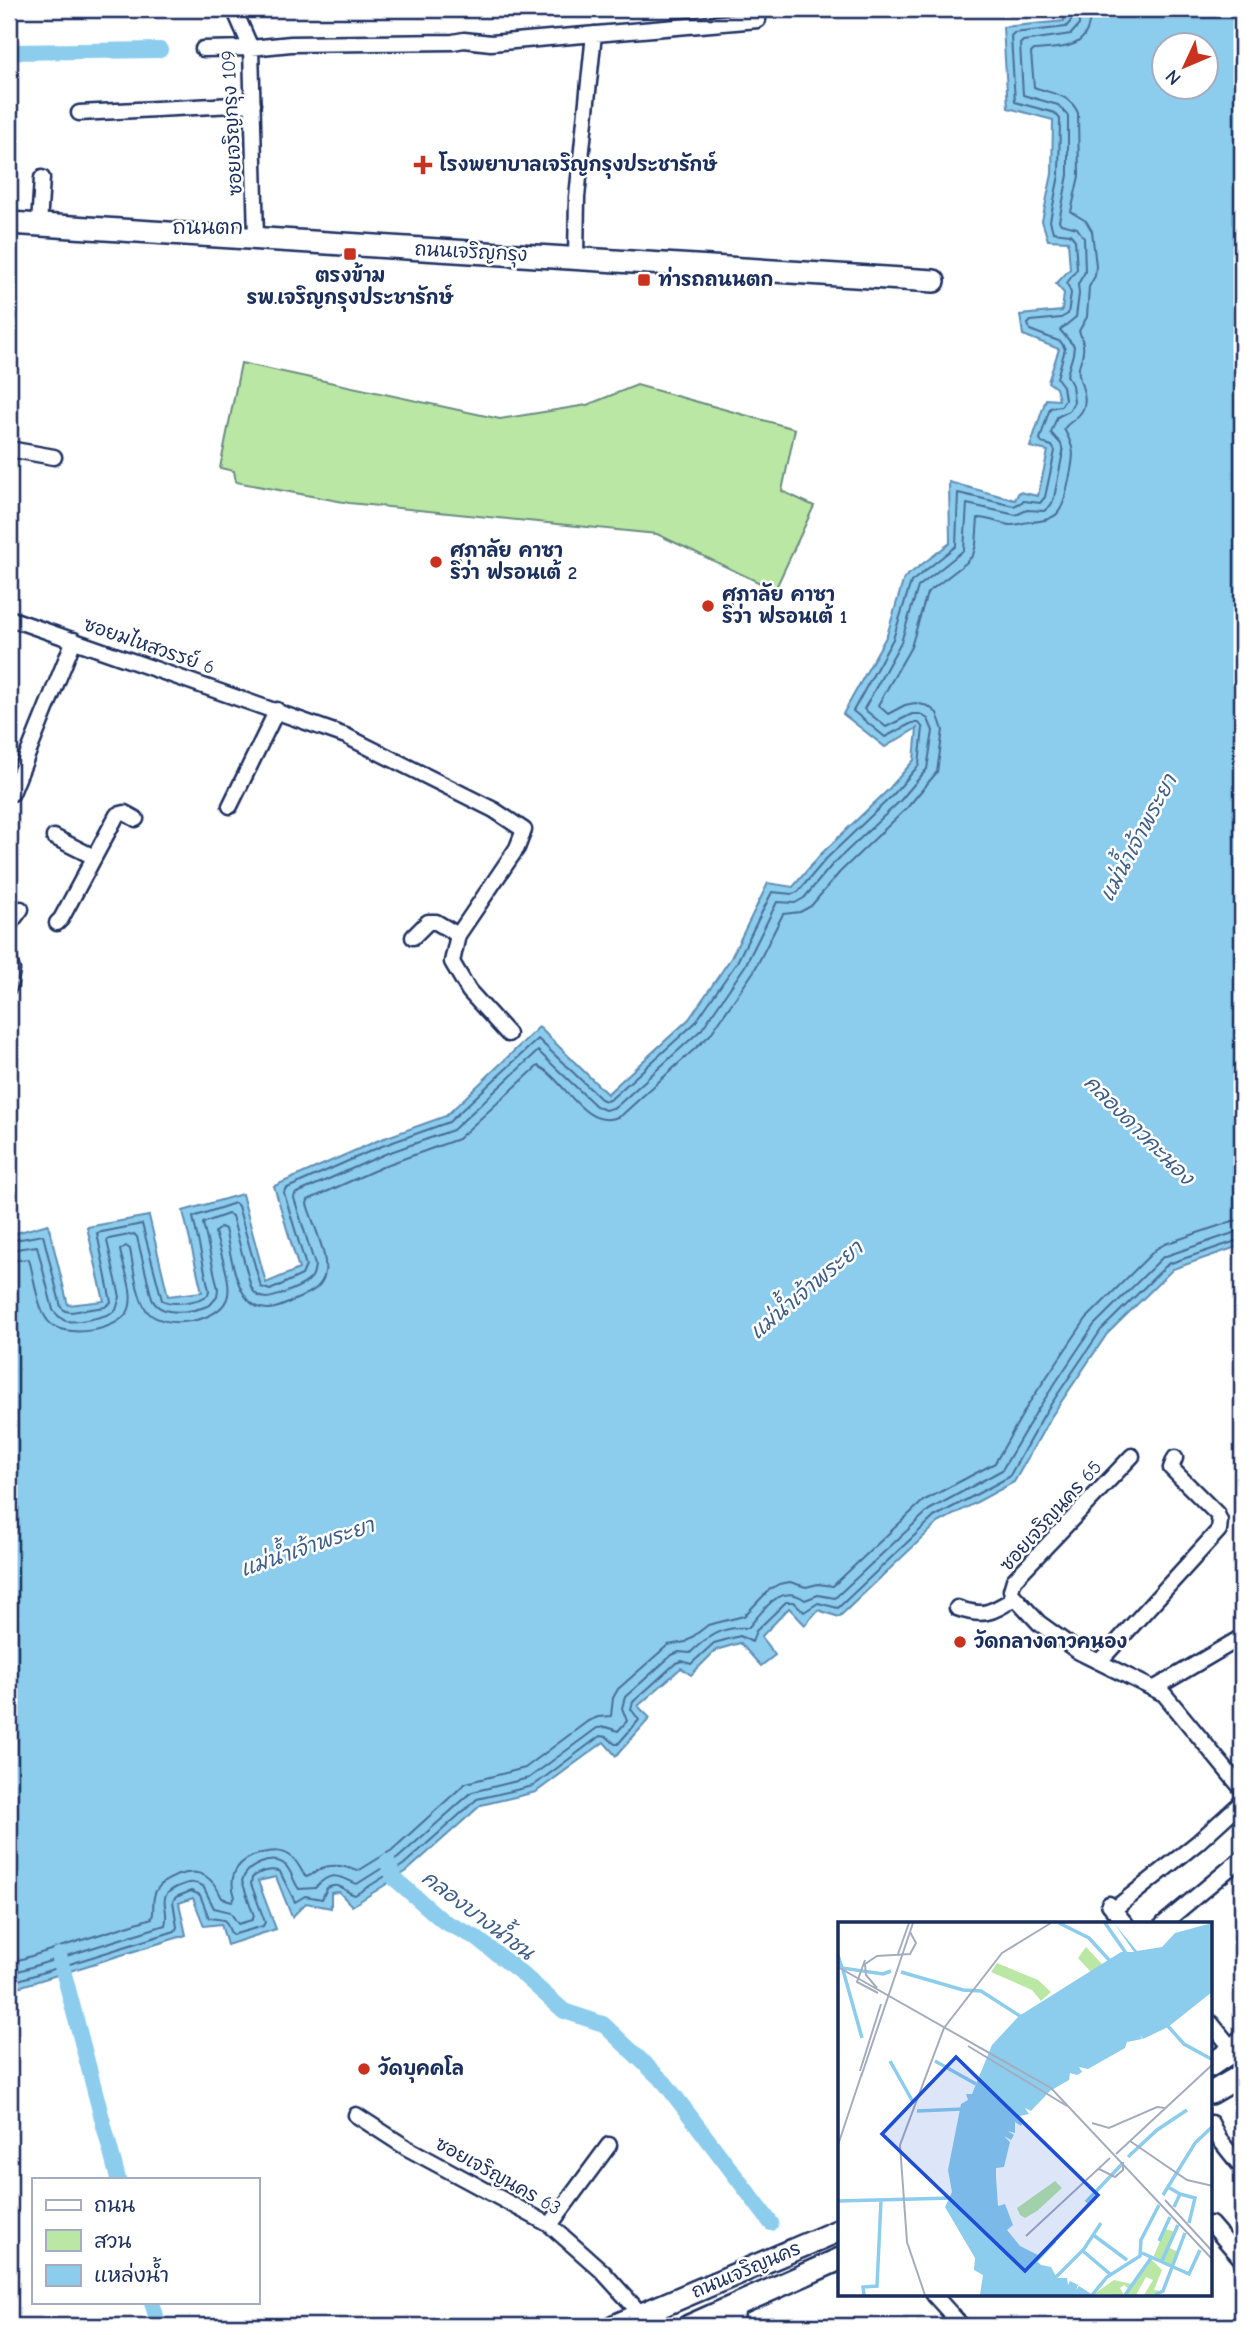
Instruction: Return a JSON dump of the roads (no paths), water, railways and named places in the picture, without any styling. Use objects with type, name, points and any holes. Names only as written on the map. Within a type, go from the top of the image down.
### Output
[{"type":"street","name":"ซอยเจริญกรุง 109","points":[[234,9],[251,48],[256,238]]},
{"type":"street","points":[[203,49],[464,40],[491,43],[758,20]]},
{"type":"street","points":[[576,258],[578,197],[594,34]]},
{"type":"street","points":[[79,113],[253,104]]},
{"type":"street","points":[[39,225],[42,178]]},
{"type":"street","name":"ถนนเจริญกรุง","points":[[9,223],[934,281]]},
{"type":"street","points":[[9,449],[54,457]]},
{"type":"street","name":"ซอยมไหสวรรย์ 6","points":[[9,618],[346,736],[494,810],[524,830],[517,848],[458,935]]},
{"type":"street","points":[[9,794],[12,793],[74,640]]},
{"type":"street","points":[[230,806],[277,710]]},
{"type":"street","points":[[57,922],[117,815],[125,813],[136,819]]},
{"type":"street","points":[[54,837],[94,857]]},
{"type":"street","points":[[9,925],[21,909]]},
{"type":"street","points":[[413,937],[428,922],[436,922],[458,935],[452,962],[458,975],[469,992],[508,1034]]},
{"type":"street","points":[[9,960],[12,970],[9,987]]},
{"type":"street","name":"ซอยเจริญนคร 65","points":[[1132,1456],[1014,1580],[1011,1590],[1015,1598],[1039,1623],[1079,1652],[1164,1694],[1242,1789]]},
{"type":"street","points":[[1099,1662],[1219,1530],[1220,1521],[1217,1514],[1172,1470],[1175,1458]]},
{"type":"street","points":[[957,1608],[970,1613],[989,1614],[1015,1598]]},
{"type":"street","points":[[1155,1688],[1242,1637]]},
{"type":"street","points":[[1124,1922],[1111,1907],[1197,1843],[1242,1802]]},
{"type":"street","points":[[1165,1922],[1242,1858]]},
{"type":"street","points":[[1212,2024],[1238,2046],[1212,2064]]},
{"type":"street","points":[[1212,2092],[1242,2075]]},
{"type":"street","name":"ซอยเจริญนคร 63","points":[[356,2115],[408,2148],[550,2225],[602,2271],[645,2320]]},
{"type":"street","points":[[1212,2125],[1219,2139],[1242,2168]]},
{"type":"street","points":[[550,2225],[609,2145]]},
{"type":"street","points":[[1212,2225],[1242,2260]]},
{"type":"street","name":"ถนนเจริญนคร","points":[[614,2326],[645,2320],[838,2231]]},
{"type":"street","name":"ถนนเจริญนคร","points":[[689,2326],[838,2260]]},
{"type":"street","points":[[935,2296],[962,2326]]},
{"type":"street","points":[[735,2326],[738,2305]]},
{"type":"water","points":[[1064,9],[1242,9],[1242,1245],[1173,1269],[1107,1334],[1051,1417],[1014,1482],[938,1523],[839,1617],[818,1610],[805,1625],[789,1608],[761,1637],[775,1655],[761,1666],[740,1643],[716,1650],[691,1675],[681,1668],[638,1706],[650,1718],[616,1756],[604,1742],[536,1792],[481,1805],[407,1871],[352,1906],[339,1892],[331,1893],[331,1908],[306,1903],[292,1917],[276,1877],[258,1881],[276,1929],[227,1945],[221,1924],[204,1926],[193,1898],[179,1903],[186,1935],[9,1990],[9,1235],[48,1224],[68,1305],[104,1301],[87,1227],[149,1216],[168,1296],[202,1292],[183,1211],[242,1194],[266,1283],[299,1269],[274,1186],[379,1140],[446,1116],[539,1027],[607,1094],[689,1019],[731,958],[768,883],[793,887],[820,855],[888,790],[914,760],[917,728],[885,747],[843,714],[887,635],[904,578],[950,543],[949,482],[1015,500],[1019,492],[1038,496],[1048,451],[1030,447],[1046,399],[1059,400],[1056,388],[1048,382],[1059,349],[1023,335],[1020,315],[1062,311],[1064,293],[1056,284],[1070,269],[1068,241],[1048,240],[1042,221],[1052,174],[1053,120],[1008,108],[1003,27],[1064,21]]},
{"type":"waterway","points":[[9,52],[160,50]]},
{"type":"waterway","name":"คลองบางน้ำชน","points":[[387,1862],[395,1879],[443,1921],[475,1937],[564,2011],[603,2024],[665,2083],[771,2223]]},
{"type":"waterway","points":[[59,1955],[118,2178]]},
{"type":"waterway","points":[[153,2304],[159,2326]]},
{"type":"place","name":"โรงพยาบาลเจริญกรุงประชารักษ์","points":[[423,165]]},
{"type":"place","name":"ตรงข้าม รพ.เจริญกรุงประชารักษ์","points":[[350,254]]},
{"type":"place","name":"ท่ารถถนนตก","points":[[644,280]]},
{"type":"place","name":"ศุภาลัย คาซา ริว่า ฟรอนเต้ 2","points":[[436,562]]},
{"type":"place","name":"ศุภาลัย คาซา ริว่า ฟรอนเต้ 1","points":[[708,606]]},
{"type":"place","name":"วัดกลางดาวคนอง","points":[[960,1642]]},
{"type":"place","name":"วัดบุคคโล","points":[[364,2069]]},
{"type":"district","name":"ถนนตก","points":[[208,227]]},
{"type":"water label","name":"แม่น้ำเจ้าพระยา","points":[[1138,838]]},
{"type":"water label","name":"คลองดาวคะนอง","points":[[1139,1130]]},
{"type":"water label","name":"แม่น้ำเจ้าพระยา","points":[[806,1290]]},
{"type":"water label","name":"แม่น้ำเจ้าพระยา","points":[[307,1547]]}]
